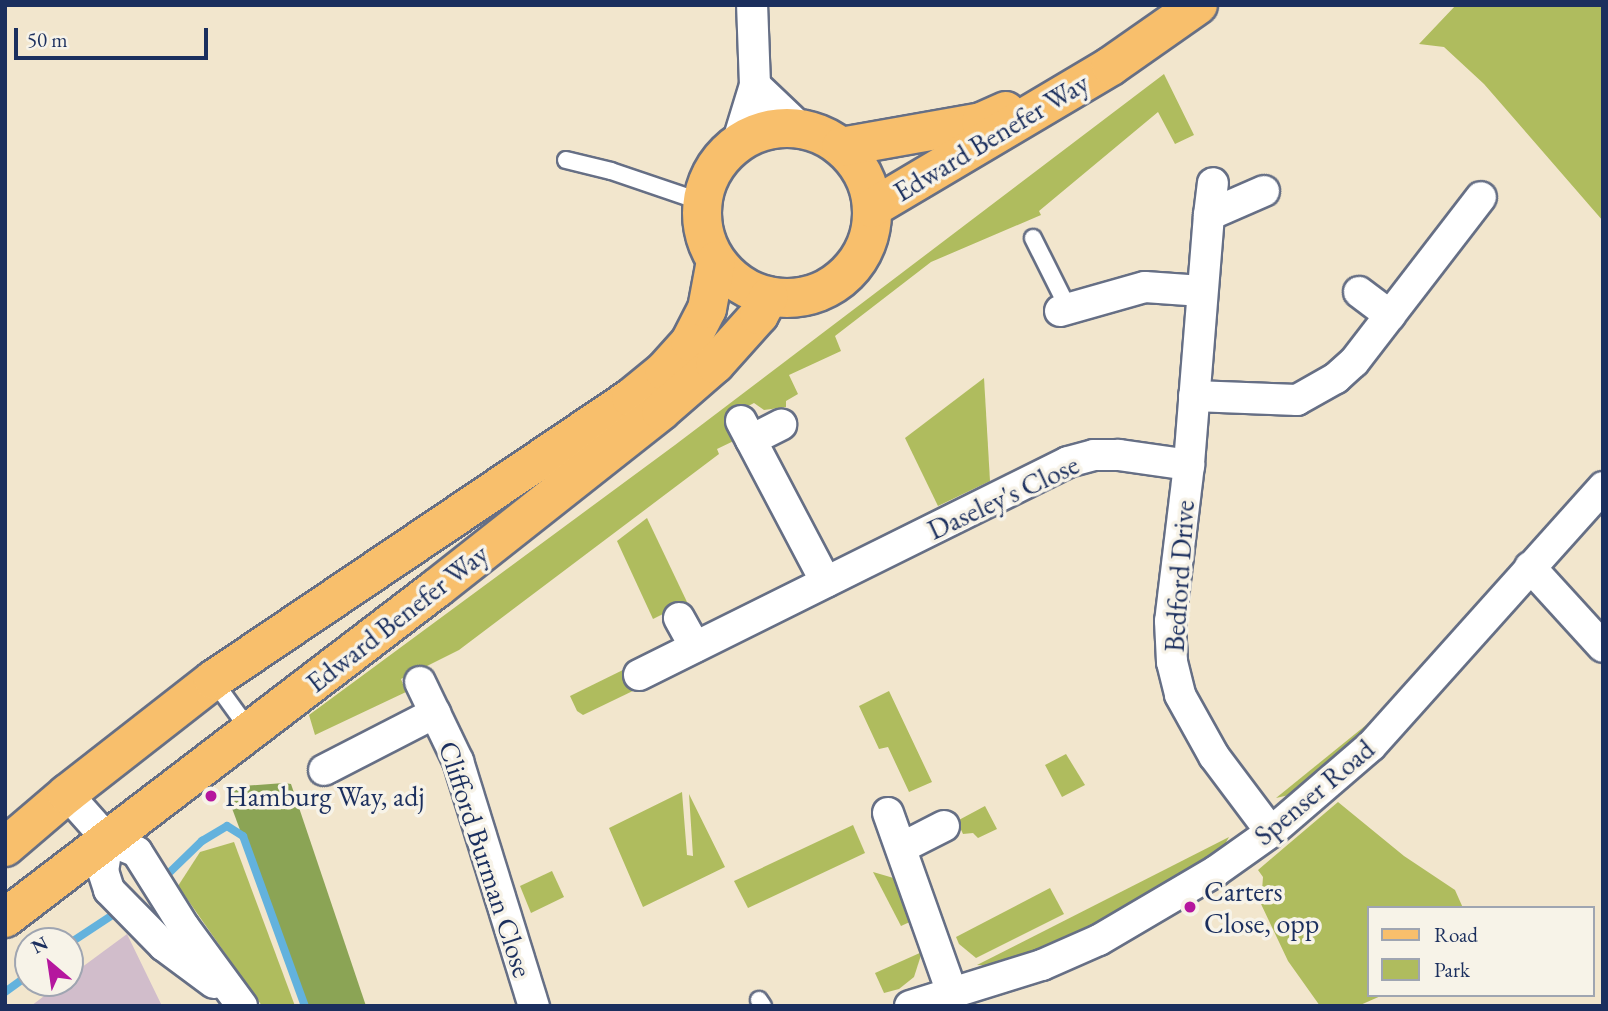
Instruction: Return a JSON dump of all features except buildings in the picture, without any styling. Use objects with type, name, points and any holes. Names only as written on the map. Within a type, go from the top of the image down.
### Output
[{"type":"main road","name":"Edward Benefer Way","points":[[872,208],[1111,66],[1198,5]]},
{"type":"main road","name":"Edward Benefer Way","points":[[841,147],[981,122],[1111,66]]},
{"type":"main road","name":"Edward Benefer Way","points":[[801,129],[822,136],[841,147],[856,164],[867,183],[872,208],[870,233],[859,257],[842,277],[820,291],[795,298],[769,296],[736,282],[716,261],[702,226],[702,202],[708,180],[720,160],[737,144],[767,131],[801,129]]},
{"type":"main road","name":"Edward Benefer Way","points":[[5,847],[67,794],[214,680],[631,398],[664,371],[690,342],[707,309],[716,261]]},
{"type":"main road","name":"Edward Benefer Way","points":[[5,918],[661,411],[715,364],[759,315],[769,296]]},
{"type":"street","points":[[737,144],[755,85],[751,5]]},
{"type":"street","points":[[755,85],[801,129]]},
{"type":"street","name":"Bedford Drive","points":[[1213,183],[1189,465],[1170,621],[1171,662],[1180,695],[1194,725],[1271,832]]},
{"type":"street","points":[[1209,215],[1264,191]]},
{"type":"street","points":[[1194,396],[1297,400],[1336,378],[1354,362],[1481,197]]},
{"type":"street","points":[[1064,309],[1145,288],[1202,291]]},
{"type":"street","points":[[1359,292],[1390,315]]},
{"type":"street","points":[[781,425],[746,430],[826,582]]},
{"type":"street","name":"Daseley's Close","points":[[639,675],[1068,462],[1094,455],[1119,455],[1189,465]]},
{"type":"street","name":"Spenser Road","points":[[911,1006],[1042,965],[1098,940],[1205,878],[1271,832],[1371,746],[1603,487]]},
{"type":"street","points":[[1530,567],[1603,647]]},
{"type":"street","points":[[679,618],[695,647]]},
{"type":"street","name":"Clifford Burman Close","points":[[420,682],[458,761],[534,1006]]},
{"type":"street","name":"Clifford Burman Close","points":[[324,770],[435,713]]},
{"type":"street","points":[[67,794],[108,840],[137,852],[184,927],[239,1003]]},
{"type":"street","points":[[888,813],[952,993]]},
{"type":"street","points":[[902,847],[944,826]]},
{"type":"street","points":[[108,840],[103,871],[109,890],[164,946],[239,1003]]},
{"type":"lane","points":[[566,160],[611,171],[702,202]]},
{"type":"lane","points":[[1033,238],[1064,309]]},
{"type":"lane","points":[[214,680],[250,731]]},
{"type":"shaded area","points":[[127,934],[162,1006],[31,1006],[43,997],[84,997],[84,966]]},
{"type":"green space","points":[[1456,5],[1603,5],[1603,221],[1484,84],[1444,47],[1419,44]]},
{"type":"green space","points":[[1164,74],[1194,135],[1175,144],[1158,112],[1039,211],[1041,215],[931,262],[835,336],[841,351],[789,375],[798,394],[786,401],[786,407],[764,410],[754,403],[733,414],[744,436],[717,449],[719,454],[459,650],[401,679],[406,692],[315,735],[309,715],[675,445]]},
{"type":"green space","points":[[984,378],[990,481],[938,506],[905,438]]},
{"type":"green space","points":[[647,518],[687,602],[653,619],[617,541]]},
{"type":"green space","points":[[629,667],[639,688],[583,715],[577,711],[570,696]]},
{"type":"green space","points":[[889,691],[932,782],[909,792],[888,747],[879,749],[859,706]]},
{"type":"green space","points":[[1376,717],[1346,750],[1298,793],[1276,798]]},
{"type":"green space","points":[[1066,754],[1085,785],[1062,797],[1045,765]]},
{"type":"green space","points":[[291,784],[366,1006],[305,1006],[226,792],[228,787]]},
{"type":"green space","points":[[682,792],[687,855],[693,856],[689,794],[725,867],[643,907],[609,828]]},
{"type":"green space","points":[[1338,802],[1404,856],[1455,890],[1462,906],[1366,906],[1366,997],[1378,997],[1358,1006],[1320,1006],[1288,961],[1261,904],[1263,877],[1258,870]]},
{"type":"green space","points":[[985,806],[997,829],[978,838],[973,833],[963,834],[957,821]]},
{"type":"green space","points":[[853,825],[865,853],[748,908],[734,881]]},
{"type":"green space","points":[[1229,837],[1224,846],[1191,872],[1063,943],[997,966],[977,965]]},
{"type":"green space","points":[[234,842],[295,1006],[262,1006],[178,886],[200,852]]},
{"type":"green space","points":[[552,871],[564,897],[531,913],[520,886]]},
{"type":"green space","points":[[873,872],[897,879],[912,921],[901,926]]},
{"type":"green space","points":[[1050,888],[1064,914],[976,958],[959,944],[956,937]]},
{"type":"green space","points":[[922,952],[914,977],[899,989],[884,993],[875,973]]},
{"type":"waterway","points":[[170,872],[202,841],[227,826],[243,836],[305,1006]]},
{"type":"waterway","points":[[84,934],[120,910]]},
{"type":"waterway","points":[[5,992],[14,985]]},
{"type":"place","name":"Hamburg Way, adj","points":[[211,796]]},
{"type":"place","name":"Carters Close, opp","points":[[1190,907]]}]
